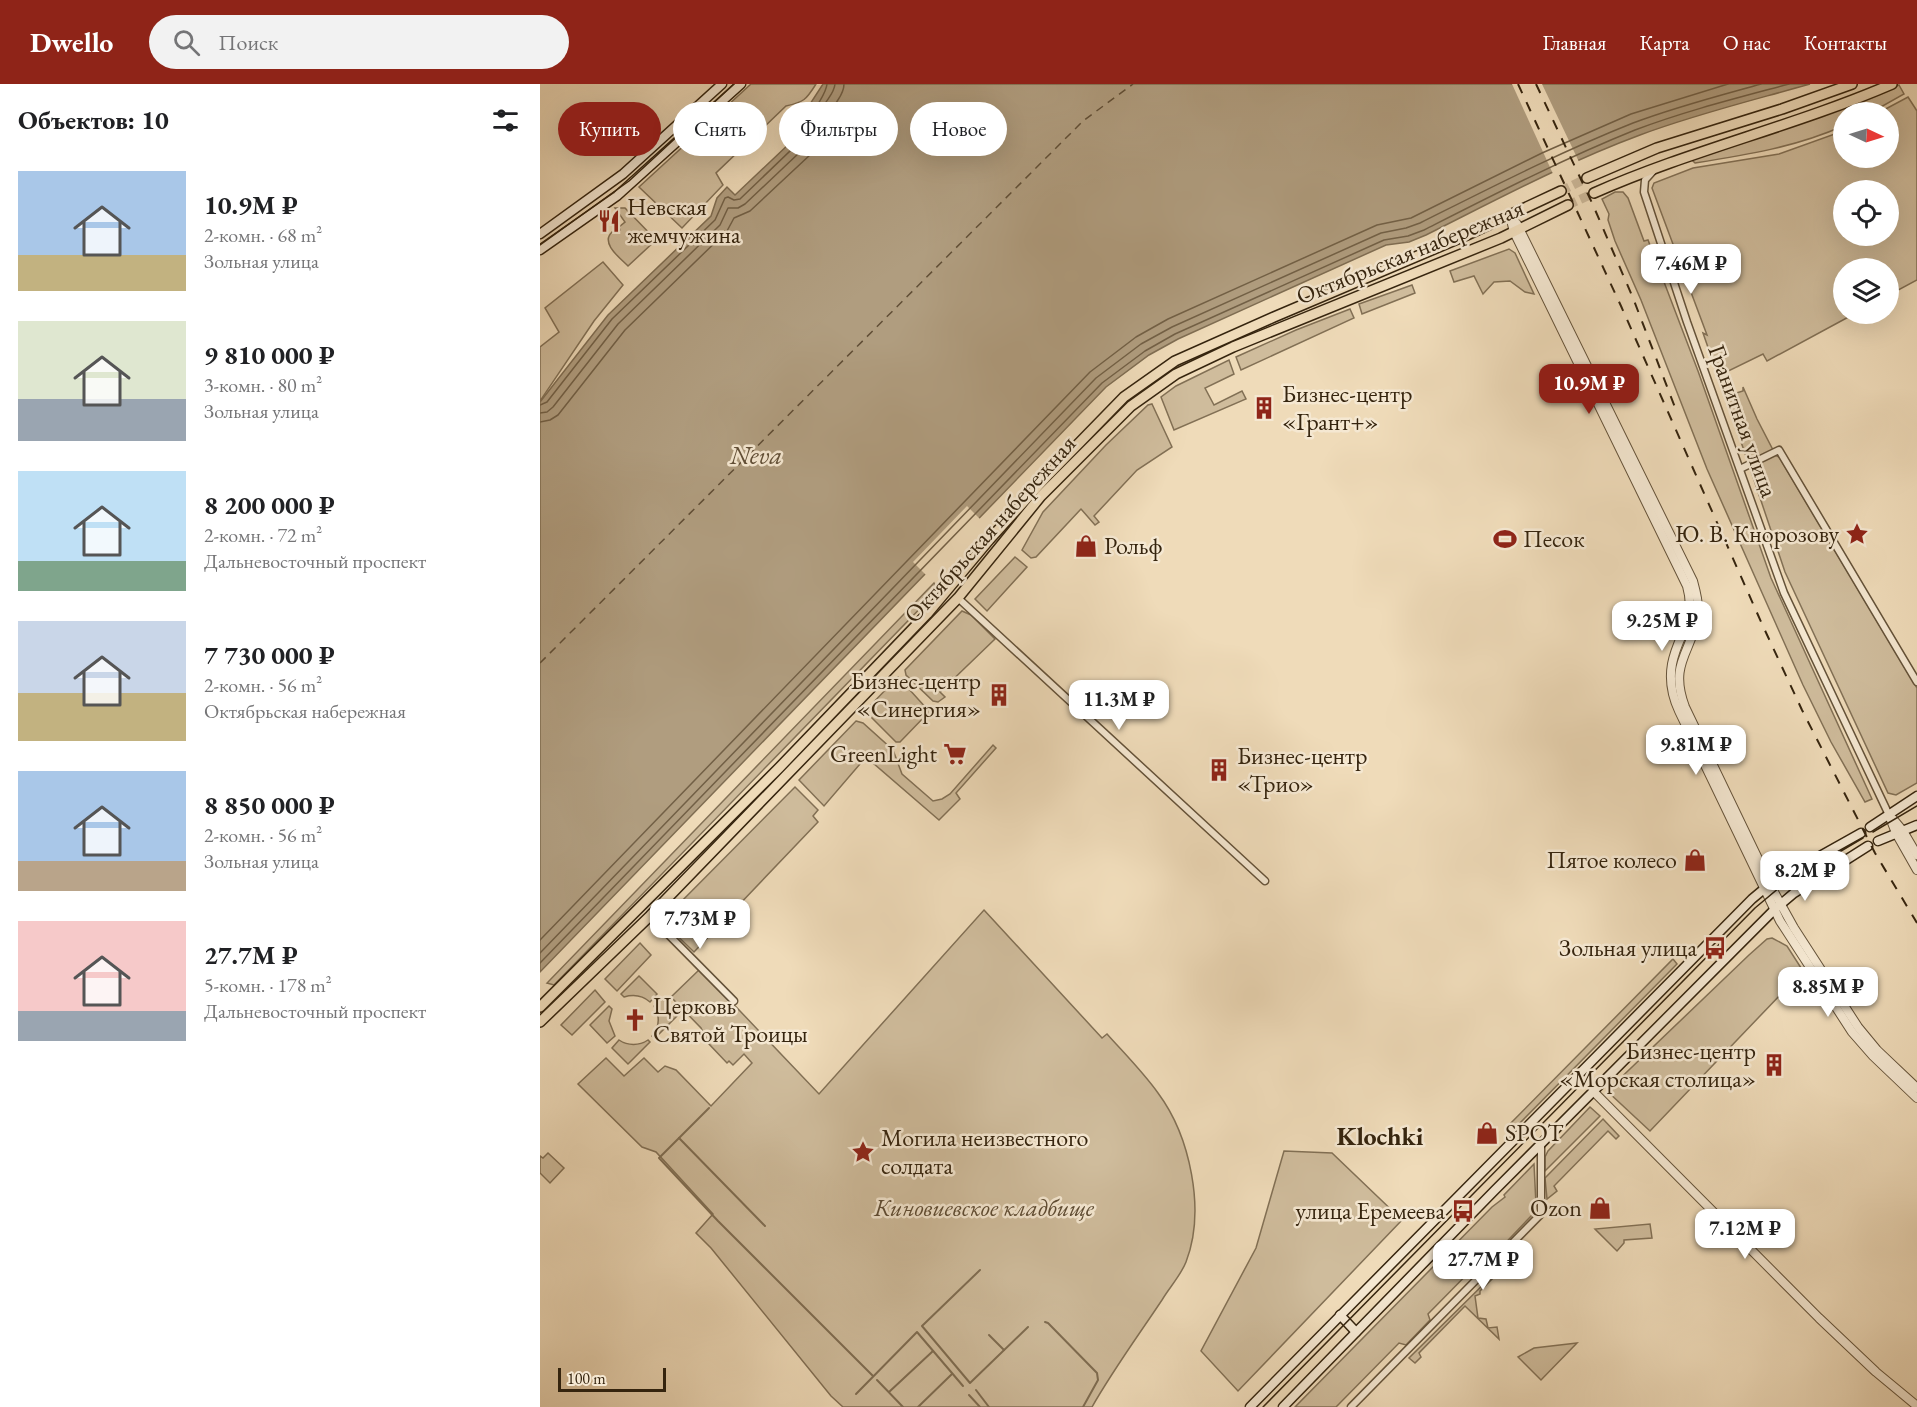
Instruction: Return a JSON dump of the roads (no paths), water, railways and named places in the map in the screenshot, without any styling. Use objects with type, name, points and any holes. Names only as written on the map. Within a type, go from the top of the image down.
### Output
[{"type":"main road","points":[[540,234],[624,174],[722,84]]},
{"type":"main road","points":[[540,250],[617,196],[741,84]]},
{"type":"main road","points":[[1587,178],[1657,148],[1782,109],[1852,84]]},
{"type":"main road","points":[[1594,193],[1656,167],[1843,105],[1892,84]]},
{"type":"main road","name":"Октябрьская набережная","points":[[540,1007],[779,768],[927,614],[1004,523],[1124,397],[1175,361],[1510,216],[1561,190]]},
{"type":"main road","name":"Октябрьская набережная","points":[[540,1022],[650,916],[958,597],[1041,496],[1131,406],[1176,374],[1233,347],[1517,231],[1568,205]]},
{"type":"main road","points":[[1870,827],[1917,796]]},
{"type":"main road","points":[[1878,841],[1917,825]]},
{"type":"main road","points":[[1250,1407],[1767,886],[1859,834]]},
{"type":"main road","points":[[1283,1407],[1540,1144],[1777,908],[1794,893],[1867,847]]},
{"type":"main road","points":[[1340,1316],[1356,1332]]},
{"type":"street","name":"Гранитная улица","points":[[1656,167],[1645,180],[1644,192],[1687,322],[1784,593],[1889,815],[1917,855]]},
{"type":"street","points":[[1510,216],[1687,586],[1690,613],[1672,664],[1671,689],[1674,700],[1777,908],[1852,1032],[1873,1056],[1917,1098]]},
{"type":"street","points":[[1740,469],[1779,450],[1917,682]]},
{"type":"street","points":[[958,597],[1265,881]]},
{"type":"street","name":"Гранитная улица","points":[[1900,832],[1917,870]]},
{"type":"street","points":[[1777,908],[1858,1027],[1877,1050],[1917,1088]]},
{"type":"street","points":[[650,916],[734,1000]]},
{"type":"street","points":[[1593,1091],[1820,1318],[1882,1377],[1917,1406]]},
{"type":"street","points":[[1351,1407],[1541,1214],[1540,1144]]},
{"type":"water","name":"Neva","points":[[823,84],[1810,84],[1682,120],[1586,157],[1426,235],[1409,242],[1386,245],[1178,339],[1149,355],[1106,387],[540,972],[540,402],[608,315],[711,216],[717,198],[727,187],[735,195],[779,153],[779,156],[898,156],[898,102],[811,102]]},
{"type":"waterway","points":[[709,1108],[659,1158],[718,1221],[873,1376]]},
{"type":"waterway","points":[[679,1138],[765,1226]]},
{"type":"waterway","points":[[980,1270],[922,1326],[970,1383],[1028,1327]]},
{"type":"waterway","points":[[1045,1322],[1097,1373],[1098,1380],[1083,1407]]},
{"type":"waterway","points":[[856,1394],[917,1332],[963,1386]]},
{"type":"waterway","points":[[989,1335],[1004,1350]]},
{"type":"waterway","points":[[889,1392],[933,1351]]},
{"type":"waterway","points":[[918,1407],[952,1374]]},
{"type":"waterway","points":[[877,1380],[903,1407]]},
{"type":"waterway","points":[[976,1390],[989,1407]]},
{"type":"waterway","points":[[969,1395],[980,1407]]},
{"type":"tunnel","points":[[1561,191],[1587,178]]},
{"type":"tunnel","points":[[1568,205],[1594,193]]},
{"type":"tram line","points":[[540,245],[629,181],[734,84]]},
{"type":"tram line","points":[[1873,832],[1917,806]]},
{"type":"tram line","points":[[1263,1407],[1755,908],[1780,887],[1863,838]]},
{"type":"railway","points":[[1518,84],[1621,306],[1802,710],[1875,853],[1917,923]]},
{"type":"railway","points":[[1536,84],[1593,205],[1633,298],[1676,410]]},
{"type":"place","name":"Невская жемчужина","points":[[609,221]]},
{"type":"place","name":"Бизнес-центр «Грант+»","points":[[1264,408]]},
{"type":"place","name":"Ю. В. Кнорозову","points":[[1857,534]]},
{"type":"place","name":"Песок","points":[[1505,539]]},
{"type":"place","name":"Рольф","points":[[1086,546]]},
{"type":"place","name":"Бизнес-центр «Синергия»","points":[[999,695]]},
{"type":"place","name":"GreenLight","points":[[955,754]]},
{"type":"place","name":"Бизнес-центр «Трио»","points":[[1219,770]]},
{"type":"place","name":"Пятое колесо","points":[[1695,860]]},
{"type":"place","name":"Зольная улица","points":[[1715,948]]},
{"type":"place","name":"Церковь Святой Троицы","points":[[635,1020]]},
{"type":"place","name":"Бизнес-центр «Морская столица»","points":[[1774,1065]]},
{"type":"place","name":"SPOT","points":[[1487,1133]]},
{"type":"place","name":"Могила неизвестного солдата","points":[[863,1152]]},
{"type":"place","name":"Ozon","points":[[1600,1208]]},
{"type":"place","name":"улица Еремеева","points":[[1463,1211]]},
{"type":"district","name":"Klochki","points":[[1380,1136]]},
{"type":"park label","name":"Киновиевское кладбище","points":[[984,1208]]}]
